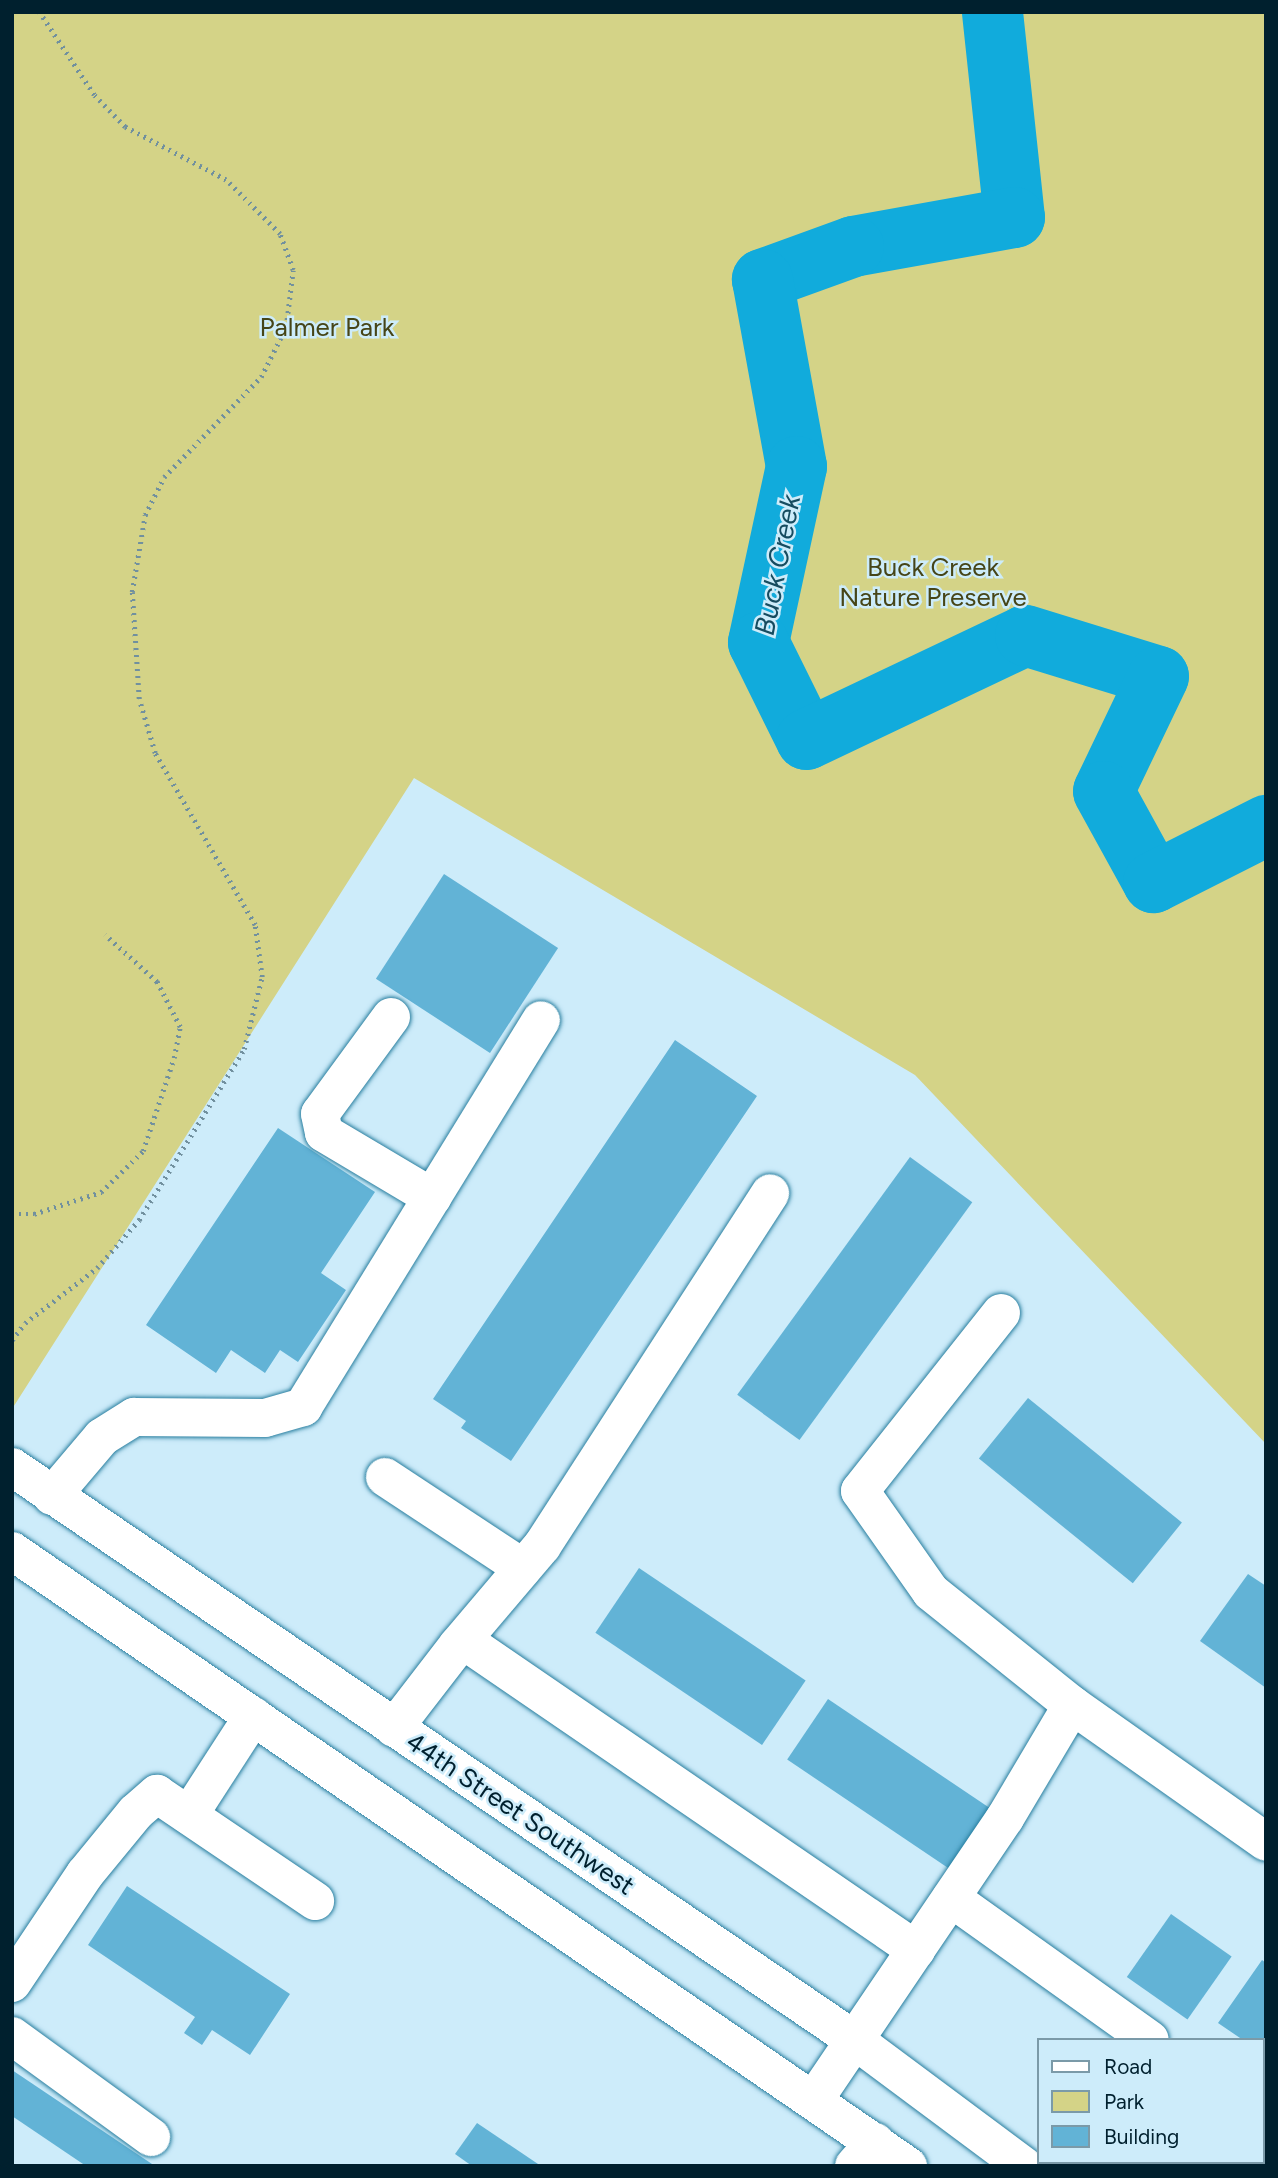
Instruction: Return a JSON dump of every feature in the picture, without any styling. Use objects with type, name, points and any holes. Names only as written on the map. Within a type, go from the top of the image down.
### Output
[{"type":"main road","points":[[391,1017],[320,1114],[324,1133],[432,1197]]},
{"type":"main road","points":[[52,1496],[102,1437],[134,1417],[265,1418],[303,1407],[541,1020]]},
{"type":"main road","points":[[394,1728],[542,1546],[770,1193]]},
{"type":"main road","points":[[1001,1313],[860,1491],[932,1592],[1072,1704],[1266,1842]]},
{"type":"main road","name":"44th Street Southwest","points":[[12,1468],[856,2041],[1024,2166]]},
{"type":"main road","points":[[385,1477],[523,1568]]},
{"type":"main road","points":[[12,1552],[814,2100],[864,2154],[908,2166]]},
{"type":"main road","points":[[463,1640],[916,1950]]},
{"type":"main road","points":[[814,2100],[1005,1818],[1072,1704]]},
{"type":"main road","points":[[189,1815],[253,1716]]},
{"type":"main road","points":[[12,1983],[85,1874],[136,1812],[157,1794],[315,1902]]},
{"type":"main road","points":[[951,1898],[1147,2038]]},
{"type":"main road","points":[[12,2036],[151,2137]]},
{"type":"path","points":[[12,1340],[25,1323],[97,1268],[139,1220],[244,1049],[262,978],[255,925],[155,753],[139,699],[132,592],[145,515],[164,477],[261,377],[286,327],[293,270],[280,234],[226,180],[125,127],[94,95],[39,12]]},
{"type":"path","points":[[12,1213],[34,1214],[101,1192],[143,1151],[174,1058],[180,1027],[157,982],[105,935]]},
{"type":"green space","points":[[12,12],[1266,12],[1266,1444],[915,1075],[414,778],[12,1409]]},
{"type":"building","points":[[444,874],[558,948],[490,1053],[376,979]]},
{"type":"building","points":[[675,1040],[757,1096],[511,1461],[461,1428],[466,1421],[433,1399]]},
{"type":"building","points":[[278,1128],[375,1192],[321,1273],[346,1290],[298,1362],[280,1350],[265,1373],[231,1350],[216,1373],[146,1325]]},
{"type":"building","points":[[910,1157],[972,1202],[799,1440],[737,1395]]},
{"type":"building","points":[[1028,1398],[1182,1523],[1133,1583],[979,1459]]},
{"type":"building","points":[[639,1568],[806,1680],[762,1745],[595,1633]]},
{"type":"building","points":[[1248,1574],[1266,1586],[1266,1688],[1200,1641]]},
{"type":"building","points":[[828,1699],[994,1811],[953,1871],[787,1760]]},
{"type":"building","points":[[127,1886],[290,1994],[250,2055],[212,2030],[202,2045],[184,2033],[195,2017],[88,1945]]},
{"type":"building","points":[[1171,1914],[1232,1956],[1187,2020],[1127,1977]]},
{"type":"building","points":[[1262,1960],[1266,1963],[1266,2056],[1264,2038],[1240,2038],[1218,2023]]},
{"type":"building","points":[[12,2070],[155,2166],[86,2166],[12,2116]]},
{"type":"building","points":[[477,2123],[541,2166],[472,2166],[455,2154]]},
{"type":"waterway","name":"Buck Creek","points":[[992,12],[1014,217],[853,246],[762,279],[796,466],[758,642],[806,739],[1025,635],[1158,676],[1103,791],[1153,882],[1266,825]]},
{"type":"park label","name":"Palmer Park","points":[[327,328]]},
{"type":"park label","name":"Buck Creek Nature Preserve","points":[[933,583]]}]
